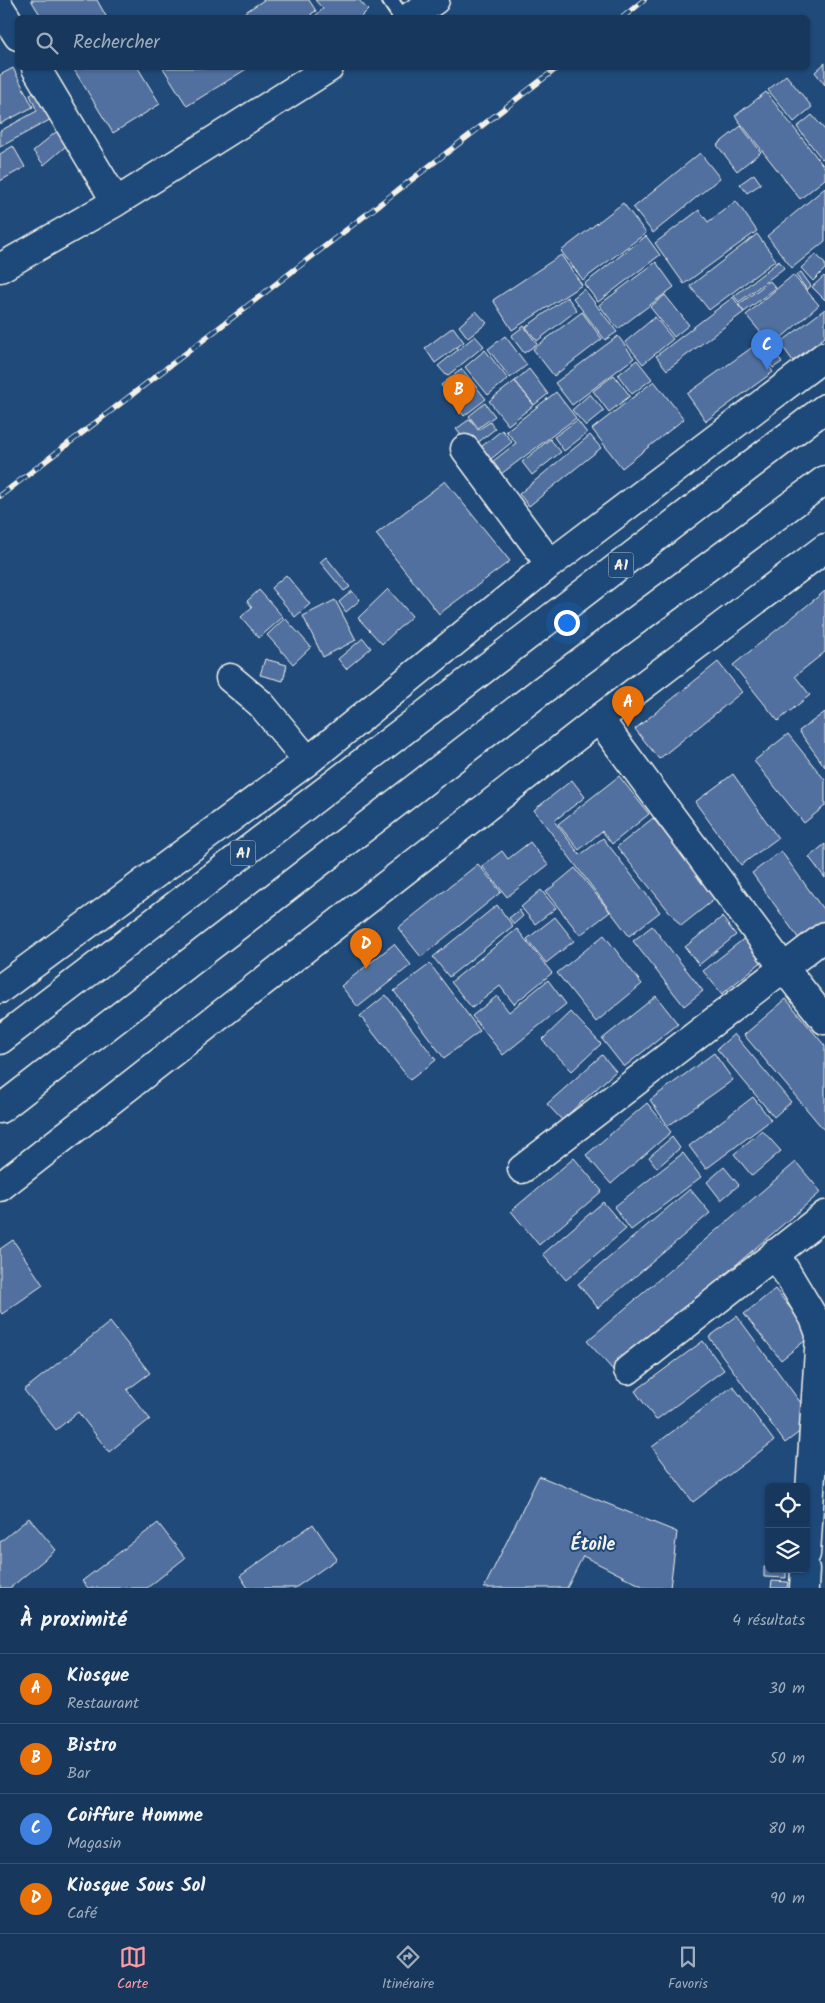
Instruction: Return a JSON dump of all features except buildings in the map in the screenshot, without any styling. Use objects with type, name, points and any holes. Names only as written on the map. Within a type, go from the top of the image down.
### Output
[{"type":"street","points":[[412,15],[435,0]]},
{"type":"street","points":[[37,70],[116,202]]},
{"type":"street","points":[[0,268],[116,202],[326,70]]},
{"type":"street","points":[[0,989],[308,761],[550,564],[825,356]]},
{"type":"street","name":"A1","points":[[0,1040],[825,408]]},
{"type":"street","points":[[465,449],[550,564]]},
{"type":"street","points":[[0,1109],[542,691],[825,480]]},
{"type":"street","points":[[0,1187],[599,719],[825,548]]},
{"type":"street","points":[[230,678],[261,704],[308,761]]},
{"type":"street","points":[[599,719],[783,967],[825,1020]]},
{"type":"street","points":[[522,1169],[825,936]]},
{"type":"street","points":[[628,1370],[825,1215]]},
{"type":"street","points":[[775,1253],[814,1318],[820,1334],[808,1528]]},
{"type":"street","points":[[804,1588],[805,1573]]},
{"type":"lane","points":[[390,0],[400,15]]},
{"type":"railway","points":[[626,15],[644,0]]},
{"type":"railway","points":[[0,496],[554,70]]},
{"type":"place","name":"Coiffure Homme","points":[[767,370]]},
{"type":"place","name":"Bistro","points":[[459,415]]},
{"type":"place","name":"Kiosque","points":[[628,727]]},
{"type":"place","name":"Kiosque Sous Sol","points":[[366,969]]},
{"type":"district","name":"Étoile","points":[[593,1544]]}]
